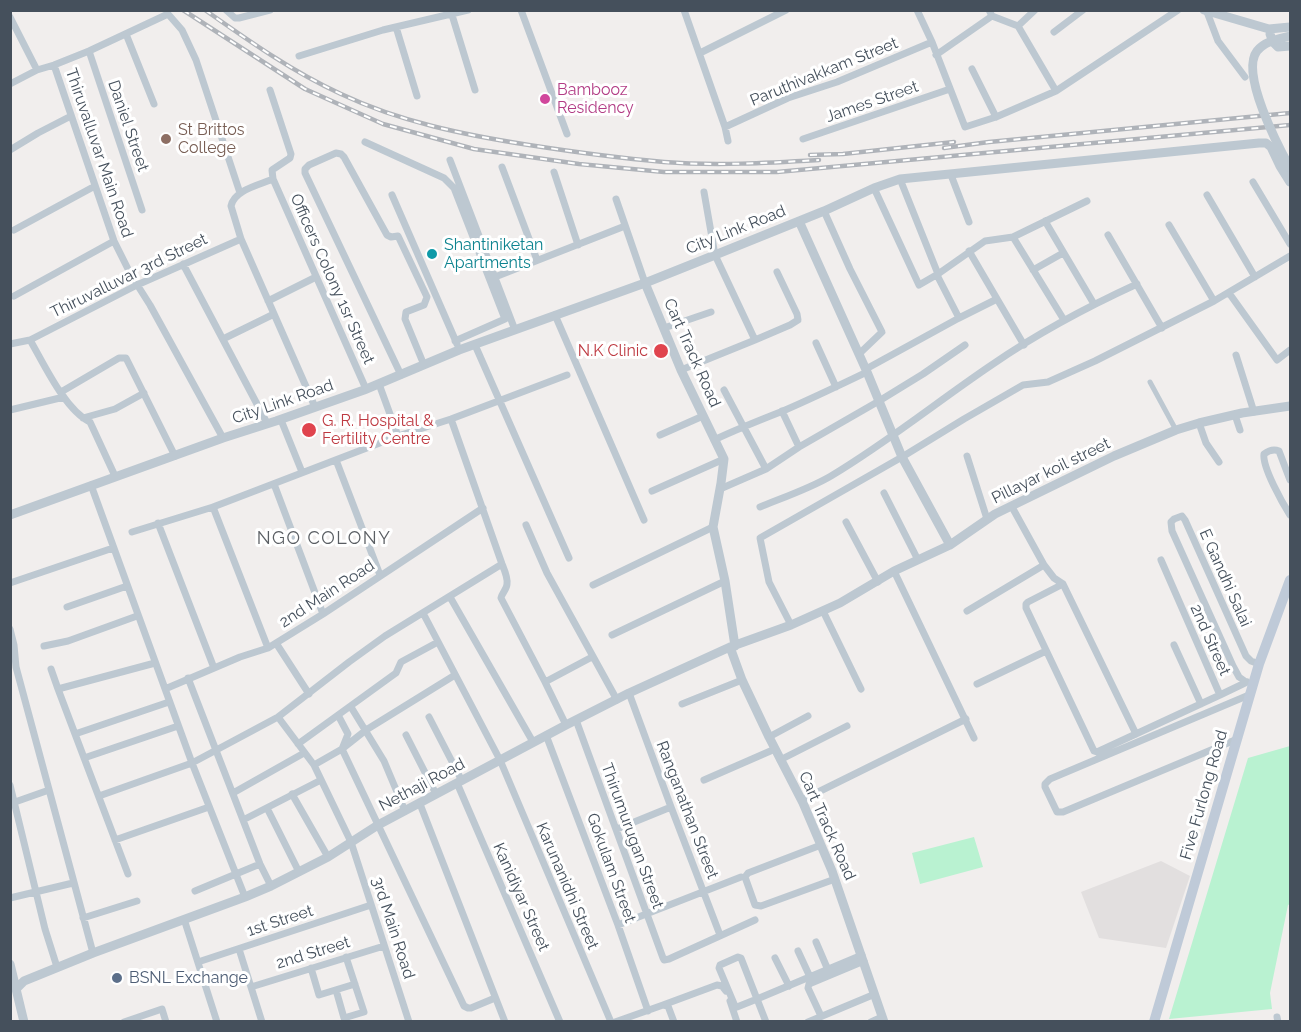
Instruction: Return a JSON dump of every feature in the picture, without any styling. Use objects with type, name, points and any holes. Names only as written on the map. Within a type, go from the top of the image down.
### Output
[{"type":"main road","name":"Five Furlong Road","points":[[1154,1022],[1250,694],[1250,680],[1259,664],[1290,579]]},
{"type":"street","points":[[226,10],[237,18],[270,10]]},
{"type":"street","points":[[299,56],[396,27],[468,10]]},
{"type":"street","points":[[521,10],[567,134]]},
{"type":"street","points":[[684,10],[726,127],[728,141]]},
{"type":"street","points":[[700,53],[786,10]]},
{"type":"street","points":[[917,10],[965,127],[996,117],[1056,91],[1178,10]]},
{"type":"street","points":[[1054,33],[1073,13],[1083,10]]},
{"type":"street","points":[[1018,26],[1035,11]]},
{"type":"street","points":[[1205,11],[1269,29],[1290,27]]},
{"type":"street","points":[[1205,11],[1218,41],[1245,77]]},
{"type":"street","points":[[936,54],[990,13],[1018,26],[1056,91]]},
{"type":"street","points":[[54,65],[168,14],[182,30],[196,60],[240,194]]},
{"type":"street","points":[[452,15],[475,90]]},
{"type":"street","name":"Thiruvalluvar Main Road","points":[[10,17],[38,70],[54,65],[114,241],[223,438]]},
{"type":"street","points":[[396,27],[417,96]]},
{"type":"street","points":[[1269,29],[1276,45],[1290,46]]},
{"type":"street","points":[[126,34],[154,104]]},
{"type":"street","points":[[1290,36],[1271,41],[1257,50],[1252,69],[1262,104],[1290,168]]},
{"type":"street","name":"Paruthivakkam Street","points":[[726,127],[788,98],[837,82],[932,42]]},
{"type":"street","name":"Daniel Street","points":[[89,51],[142,210]]},
{"type":"street","points":[[972,69],[996,117]]},
{"type":"street","points":[[10,84],[38,70]]},
{"type":"street","name":"James Street","points":[[803,140],[950,89]]},
{"type":"street","points":[[270,90],[291,158],[272,170],[273,179],[240,194],[232,201],[231,206],[241,239],[315,407]]},
{"type":"street","points":[[10,150],[71,116]]},
{"type":"street","points":[[365,142],[444,178],[454,188],[505,319],[455,341]]},
{"type":"street","name":"City Link Road","points":[[10,515],[366,389],[459,350],[645,283],[900,179],[1259,143],[1266,143],[1275,155]]},
{"type":"street","points":[[401,375],[305,173],[309,165],[336,153],[344,157],[387,234],[391,237],[398,236],[427,297],[424,305],[406,312],[405,315],[424,365]]},
{"type":"street","points":[[1290,154],[1275,155],[1290,182]]},
{"type":"street","points":[[450,160],[515,330]]},
{"type":"street","points":[[502,167],[537,260]]},
{"type":"street","points":[[554,172],[578,245]]},
{"type":"street","points":[[951,175],[969,222]]},
{"type":"street","name":"Officers Colony 1sr Street","points":[[273,179],[366,389]]},
{"type":"street","points":[[900,179],[939,274],[938,277],[959,318]]},
{"type":"street","points":[[1253,182],[1290,244]]},
{"type":"street","points":[[14,230],[95,186]]},
{"type":"street","points":[[874,188],[919,285],[939,274],[985,241],[1013,237],[1087,201]]},
{"type":"street","points":[[704,192],[715,255],[755,340]]},
{"type":"street","points":[[392,195],[459,350]]},
{"type":"street","points":[[1207,195],[1255,277]]},
{"type":"street","points":[[616,199],[645,283]]},
{"type":"street","points":[[824,211],[882,332],[859,354]]},
{"type":"street","points":[[799,221],[867,370],[902,457],[950,545]]},
{"type":"street","points":[[1045,221],[1094,304]]},
{"type":"street","points":[[1169,225],[1214,301]]},
{"type":"street","points":[[495,277],[625,226]]},
{"type":"street","points":[[1108,235],[1162,328]]},
{"type":"street","points":[[1013,237],[1064,320]]},
{"type":"street","name":"Thiruvalluvar 3rd Street","points":[[10,344],[30,340],[137,285],[241,239]]},
{"type":"street","points":[[14,296],[114,241]]},
{"type":"street","points":[[969,251],[1024,345]]},
{"type":"street","points":[[1033,270],[1063,253]]},
{"type":"street","points":[[791,626],[769,582],[760,538],[1023,385],[1048,382],[1162,328],[1214,301],[1290,256]]},
{"type":"street","points":[[183,264],[267,423]]},
{"type":"street","points":[[681,370],[798,320],[777,272]]},
{"type":"street","points":[[268,301],[316,277]]},
{"type":"street","name":"Cart Track Road","points":[[645,283],[681,370],[723,459],[713,527],[725,581],[732,646],[742,680],[802,800],[821,845],[883,1019]]},
{"type":"street","points":[[760,507],[828,478],[894,436],[994,363],[1064,320],[1137,284]]},
{"type":"street","points":[[1228,293],[1277,360],[1290,350]]},
{"type":"street","points":[[714,440],[836,387],[997,299]]},
{"type":"street","points":[[664,328],[711,312]]},
{"type":"street","points":[[222,339],[274,314]]},
{"type":"street","points":[[555,315],[644,520]]},
{"type":"street","points":[[30,340],[62,395],[82,418],[90,422],[115,476]]},
{"type":"street","points":[[816,343],[836,387]]},
{"type":"street","points":[[475,345],[569,558]]},
{"type":"street","points":[[720,489],[766,470],[799,447],[923,374],[965,345]]},
{"type":"street","points":[[1236,356],[1254,412]]},
{"type":"street","points":[[10,410],[62,395],[124,357],[175,456]]},
{"type":"street","points":[[132,532],[213,507],[398,436],[451,419],[567,375]]},
{"type":"street","points":[[1150,382],[1176,430]]},
{"type":"street","points":[[379,384],[398,436]]},
{"type":"street","points":[[724,390],[766,470]]},
{"type":"street","points":[[82,418],[115,409],[144,393]]},
{"type":"street","name":"Pillayar koil street","points":[[840,603],[894,572],[950,545],[987,519],[1114,456],[1199,423],[1290,406]]},
{"type":"street","points":[[782,411],[799,447]]},
{"type":"street","points":[[1235,415],[1240,430]]},
{"type":"street","points":[[660,435],[703,416]]},
{"type":"street","points":[[451,419],[502,564],[507,586],[501,598],[566,724]]},
{"type":"street","points":[[281,420],[302,472]]},
{"type":"street","points":[[1199,423],[1206,443],[1219,462]]},
{"type":"street","points":[[1290,480],[1279,451],[1265,453],[1263,459],[1266,467],[1290,515]]},
{"type":"street","points":[[968,456],[987,519]]},
{"type":"street","points":[[652,490],[723,459]]},
{"type":"street","points":[[336,460],[380,575]]},
{"type":"street","points":[[274,484],[323,614]]},
{"type":"street","points":[[91,485],[192,764],[245,897]]},
{"type":"street","points":[[884,493],[918,560]]},
{"type":"street","points":[[213,507],[268,648]]},
{"type":"street","points":[[1012,507],[1044,565],[1054,578],[1063,584],[1136,735]]},
{"type":"street","name":"2nd Main Road","points":[[165,688],[268,648],[483,508]]},
{"type":"street","name":"E Gandhi Salai","points":[[1232,664],[1172,531],[1171,522],[1174,519],[1182,516],[1246,657]]},
{"type":"street","points":[[846,522],[878,582]]},
{"type":"street","points":[[158,523],[214,668]]},
{"type":"street","points":[[526,525],[547,573],[617,700]]},
{"type":"street","points":[[593,585],[713,527]]},
{"type":"street","points":[[10,583],[113,548]]},
{"type":"street","name":"2nd Street","points":[[1161,560],[1220,695],[1250,680]]},
{"type":"street","points":[[99,796],[192,764],[278,717],[385,636],[502,564]]},
{"type":"street","points":[[967,611],[1044,565]]},
{"type":"street","points":[[894,572],[974,738]]},
{"type":"street","points":[[612,635],[725,581]]},
{"type":"street","points":[[1063,584],[1026,604],[1026,608],[1094,752],[1136,735],[1220,695]]},
{"type":"street","points":[[68,607],[127,586]]},
{"type":"street","points":[[450,597],[533,742]]},
{"type":"street","name":"Nethaji Road","points":[[14,989],[24,981],[57,967],[271,886],[328,857],[378,825],[566,724],[732,646],[791,626],[840,603]]},
{"type":"street","points":[[823,611],[861,689]]},
{"type":"street","name":"Karunanidhi Street","points":[[423,613],[500,760],[610,1022]]},
{"type":"street","points":[[44,646],[68,641],[137,616]]},
{"type":"street","points":[[10,629],[14,645],[13,668],[93,953]]},
{"type":"street","points":[[298,744],[396,673],[401,662],[438,642]]},
{"type":"street","points":[[276,643],[309,694]]},
{"type":"street","points":[[1174,645],[1202,704]]},
{"type":"street","points":[[976,684],[1046,651]]},
{"type":"street","points":[[545,682],[592,657]]},
{"type":"street","points":[[1250,680],[1239,677],[1232,664],[1246,657],[1259,664]]},
{"type":"street","points":[[58,689],[155,663]]},
{"type":"street","points":[[51,669],[128,874]]},
{"type":"street","points":[[314,765],[455,675]]},
{"type":"street","points":[[188,678],[260,864],[271,886]]},
{"type":"street","points":[[682,704],[742,680]]},
{"type":"street","name":"Ranganathan Street","points":[[629,693],[720,935]]},
{"type":"street","points":[[1235,740],[1064,812],[1057,812],[1045,787],[1050,779],[1250,694]]},
{"type":"street","points":[[75,734],[169,702]]},
{"type":"street","points":[[351,707],[384,761],[405,811]]},
{"type":"street","points":[[338,715],[348,734],[342,749],[464,1006],[471,1008],[495,998]]},
{"type":"street","points":[[769,737],[808,716]]},
{"type":"street","name":"3rd Main Road","points":[[278,717],[314,765],[351,842],[409,1022]]},
{"type":"street","name":"Kanidiyar Street","points":[[429,717],[459,782],[560,1022]]},
{"type":"street","points":[[802,800],[966,719]]},
{"type":"street","name":"Thirumurugan Street","points":[[576,720],[664,960],[720,935]]},
{"type":"street","points":[[84,758],[178,726]]},
{"type":"street","points":[[780,760],[847,726]]},
{"type":"street","points":[[406,735],[436,794]]},
{"type":"street","name":"Gokulam Street","points":[[546,735],[648,1011]]},
{"type":"street","points":[[704,780],[775,749]]},
{"type":"street","points":[[232,793],[304,753]]},
{"type":"street","points":[[243,820],[321,780]]},
{"type":"street","points":[[10,785],[45,928],[57,967]]},
{"type":"street","points":[[15,802],[49,790]]},
{"type":"street","points":[[292,794],[328,857]]},
{"type":"street","points":[[420,804],[505,1022]]},
{"type":"street","points":[[115,840],[209,807]]},
{"type":"street","points":[[616,829],[671,807]]},
{"type":"street","points":[[267,808],[300,872]]},
{"type":"street","points":[[821,845],[748,873],[745,877],[755,905],[761,906],[835,879]]},
{"type":"street","points":[[195,891],[260,864]]},
{"type":"street","points":[[618,925],[741,877]]},
{"type":"street","points":[[10,897],[73,883]]},
{"type":"street","points":[[82,918],[137,901]]},
{"type":"street","name":"1st Street","points":[[198,962],[371,905]]},
{"type":"street","points":[[184,919],[217,1022]]},
{"type":"street","points":[[720,935],[755,920]]},
{"type":"street","points":[[816,942],[828,970]]},
{"type":"street","name":"2nd Street","points":[[251,987],[384,946]]},
{"type":"street","points":[[238,949],[262,1022]]},
{"type":"street","points":[[798,951],[810,977]]},
{"type":"street","points":[[336,990],[344,1018],[364,1012],[346,957]]},
{"type":"street","points":[[766,1022],[757,999],[741,958],[738,957],[720,965],[719,968],[736,1006],[757,999],[828,970],[863,958]]},
{"type":"street","points":[[775,958],[789,986]]},
{"type":"street","points":[[821,1016],[808,988],[809,984],[863,958]]},
{"type":"street","points":[[10,964],[14,989],[24,1022]]},
{"type":"street","points":[[310,968],[319,995],[355,984]]},
{"type":"street","points":[[615,1022],[717,986],[722,986],[727,992],[737,1022]]},
{"type":"street","points":[[808,1022],[875,994]]},
{"type":"street","points":[[663,1005],[668,1006],[674,1022]]},
{"type":"street","points":[[124,1022],[162,1009],[166,1022]]},
{"type":"street","points":[[871,1022],[883,1019]]},
{"type":"shaded area","points":[[1161,861],[1190,876],[1166,948],[1099,938],[1081,892]]},
{"type":"green space","points":[[1290,746],[1290,904],[1270,993],[1272,1009],[1169,1019],[1248,758]]},
{"type":"green space","points":[[974,837],[983,867],[920,884],[912,853]]},
{"type":"railway","points":[[183,10],[305,89],[383,124],[474,149],[579,164],[664,172],[777,172],[1290,125]]},
{"type":"railway","points":[[205,10],[271,55],[323,85],[363,104],[433,126],[529,145],[664,162],[722,164],[819,160]]},
{"type":"railway","points":[[944,148],[1290,113]]},
{"type":"railway","points":[[810,155],[843,154],[954,142]]},
{"type":"place","name":"Bambooz Residency","points":[[545,99]]},
{"type":"place","name":"St Brittos College","points":[[166,139]]},
{"type":"place","name":"Shantiniketan Apartments","points":[[432,254]]},
{"type":"place","name":"N.K Clinic","points":[[661,351]]},
{"type":"place","name":"G. R. Hospital & Fertility Centre","points":[[309,430]]},
{"type":"place","name":"BSNL Exchange","points":[[117,978]]},
{"type":"district","name":"NGO COLONY","points":[[324,539]]}]
